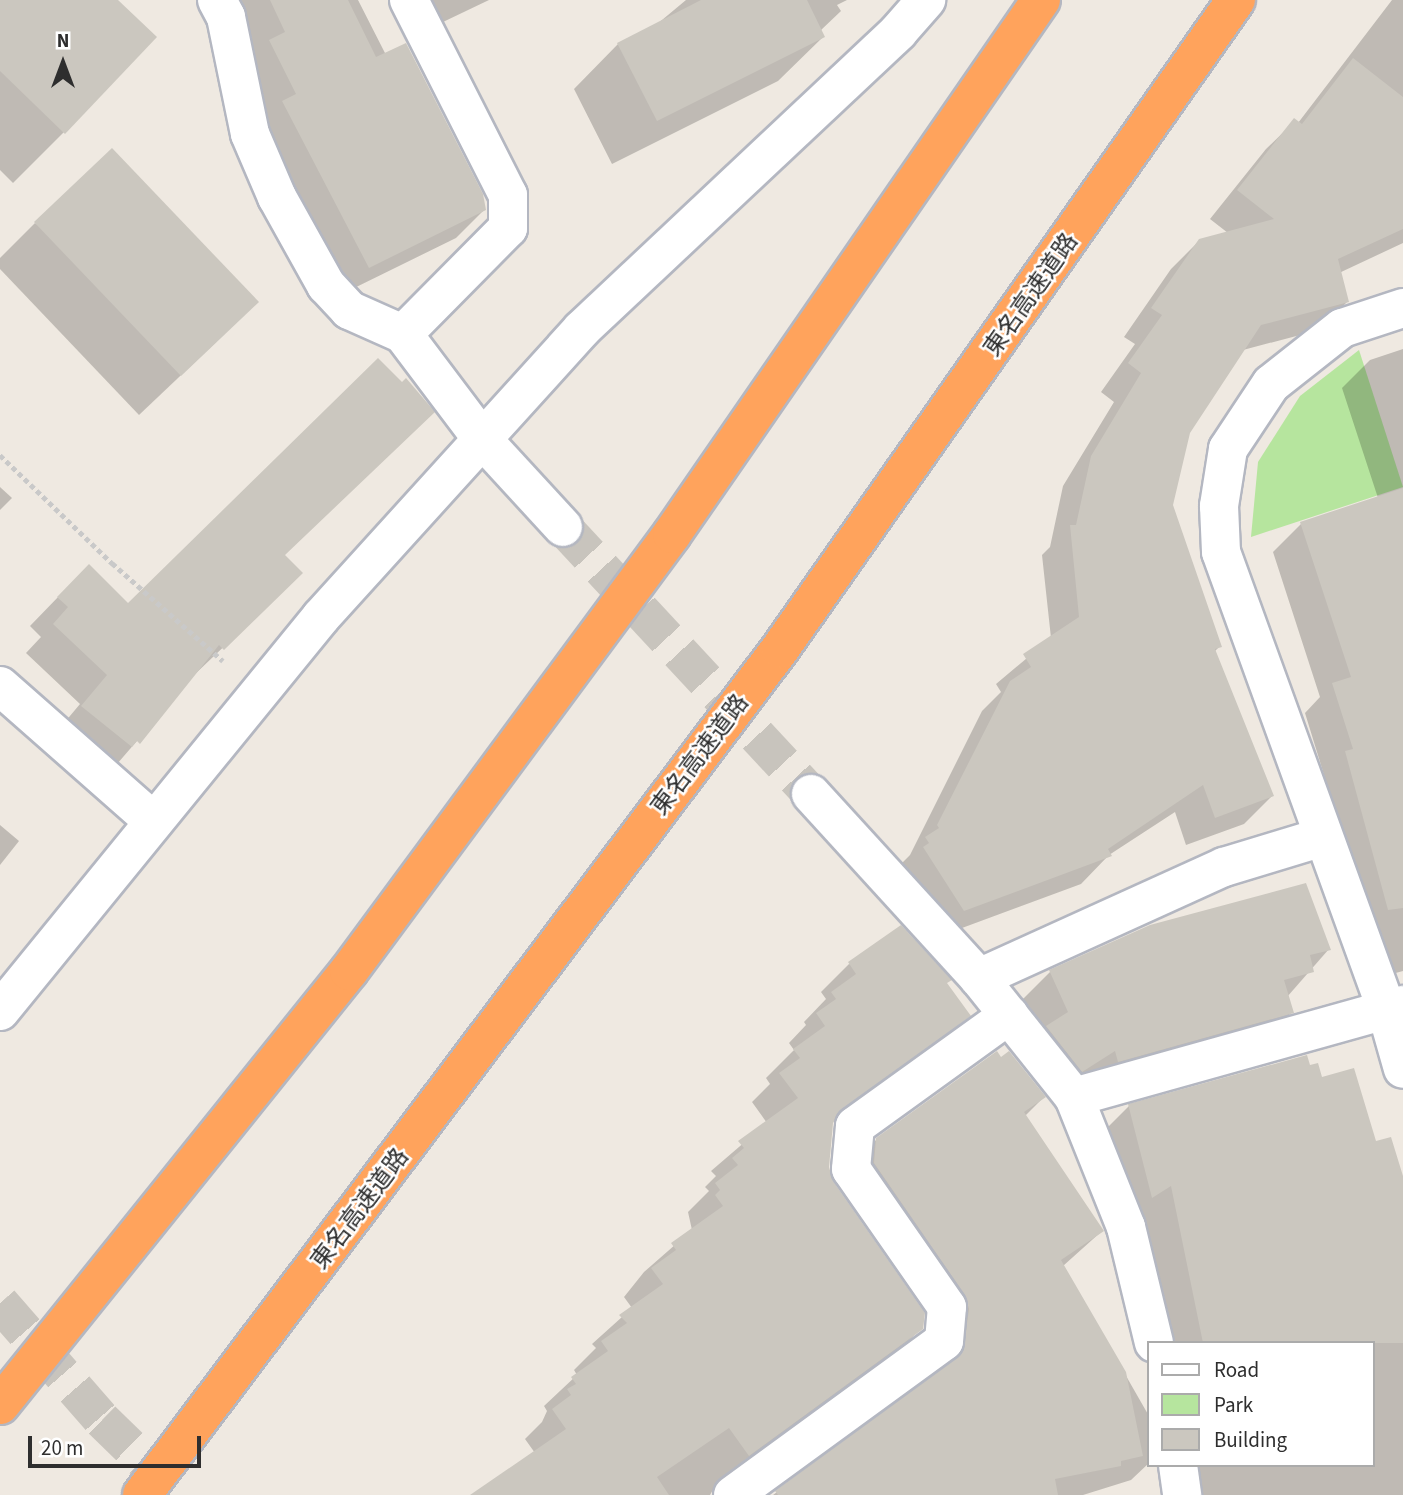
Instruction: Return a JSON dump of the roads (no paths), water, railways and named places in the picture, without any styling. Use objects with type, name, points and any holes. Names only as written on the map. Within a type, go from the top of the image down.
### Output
[{"type":"highway","points":[[0,1405],[373,937],[672,534],[1041,0]]},
{"type":"highway","name":"東名高速道路","points":[[142,1495],[780,649],[1236,0]]},
{"type":"street","points":[[217,0],[226,17],[250,134],[277,197],[326,285],[349,310],[403,334],[483,440],[563,527]]},
{"type":"street","points":[[403,334],[508,228],[508,195],[410,0]]},
{"type":"street","points":[[0,1011],[321,617],[582,329],[898,32],[926,0]]},
{"type":"street","points":[[1403,308],[1342,328],[1271,384],[1228,449],[1219,506],[1221,552],[1323,837],[1395,1007],[1403,1069]]},
{"type":"street","points":[[0,686],[153,822]]},
{"type":"street","points":[[811,794],[979,978],[1074,1097],[1126,1227],[1154,1341]]},
{"type":"street","points":[[979,978],[1224,867],[1323,837]]},
{"type":"street","points":[[1074,1097],[1395,1007]]},
{"type":"street","points":[[733,1495],[944,1342],[947,1307],[851,1169],[855,1126],[1009,1015]]},
{"type":"street","points":[[1178,1467],[1182,1495]]},
{"type":"tunnel","points":[[563,527],[811,794]]},
{"type":"tunnel","points":[[0,1303],[102,1420],[179,1495]]}]
